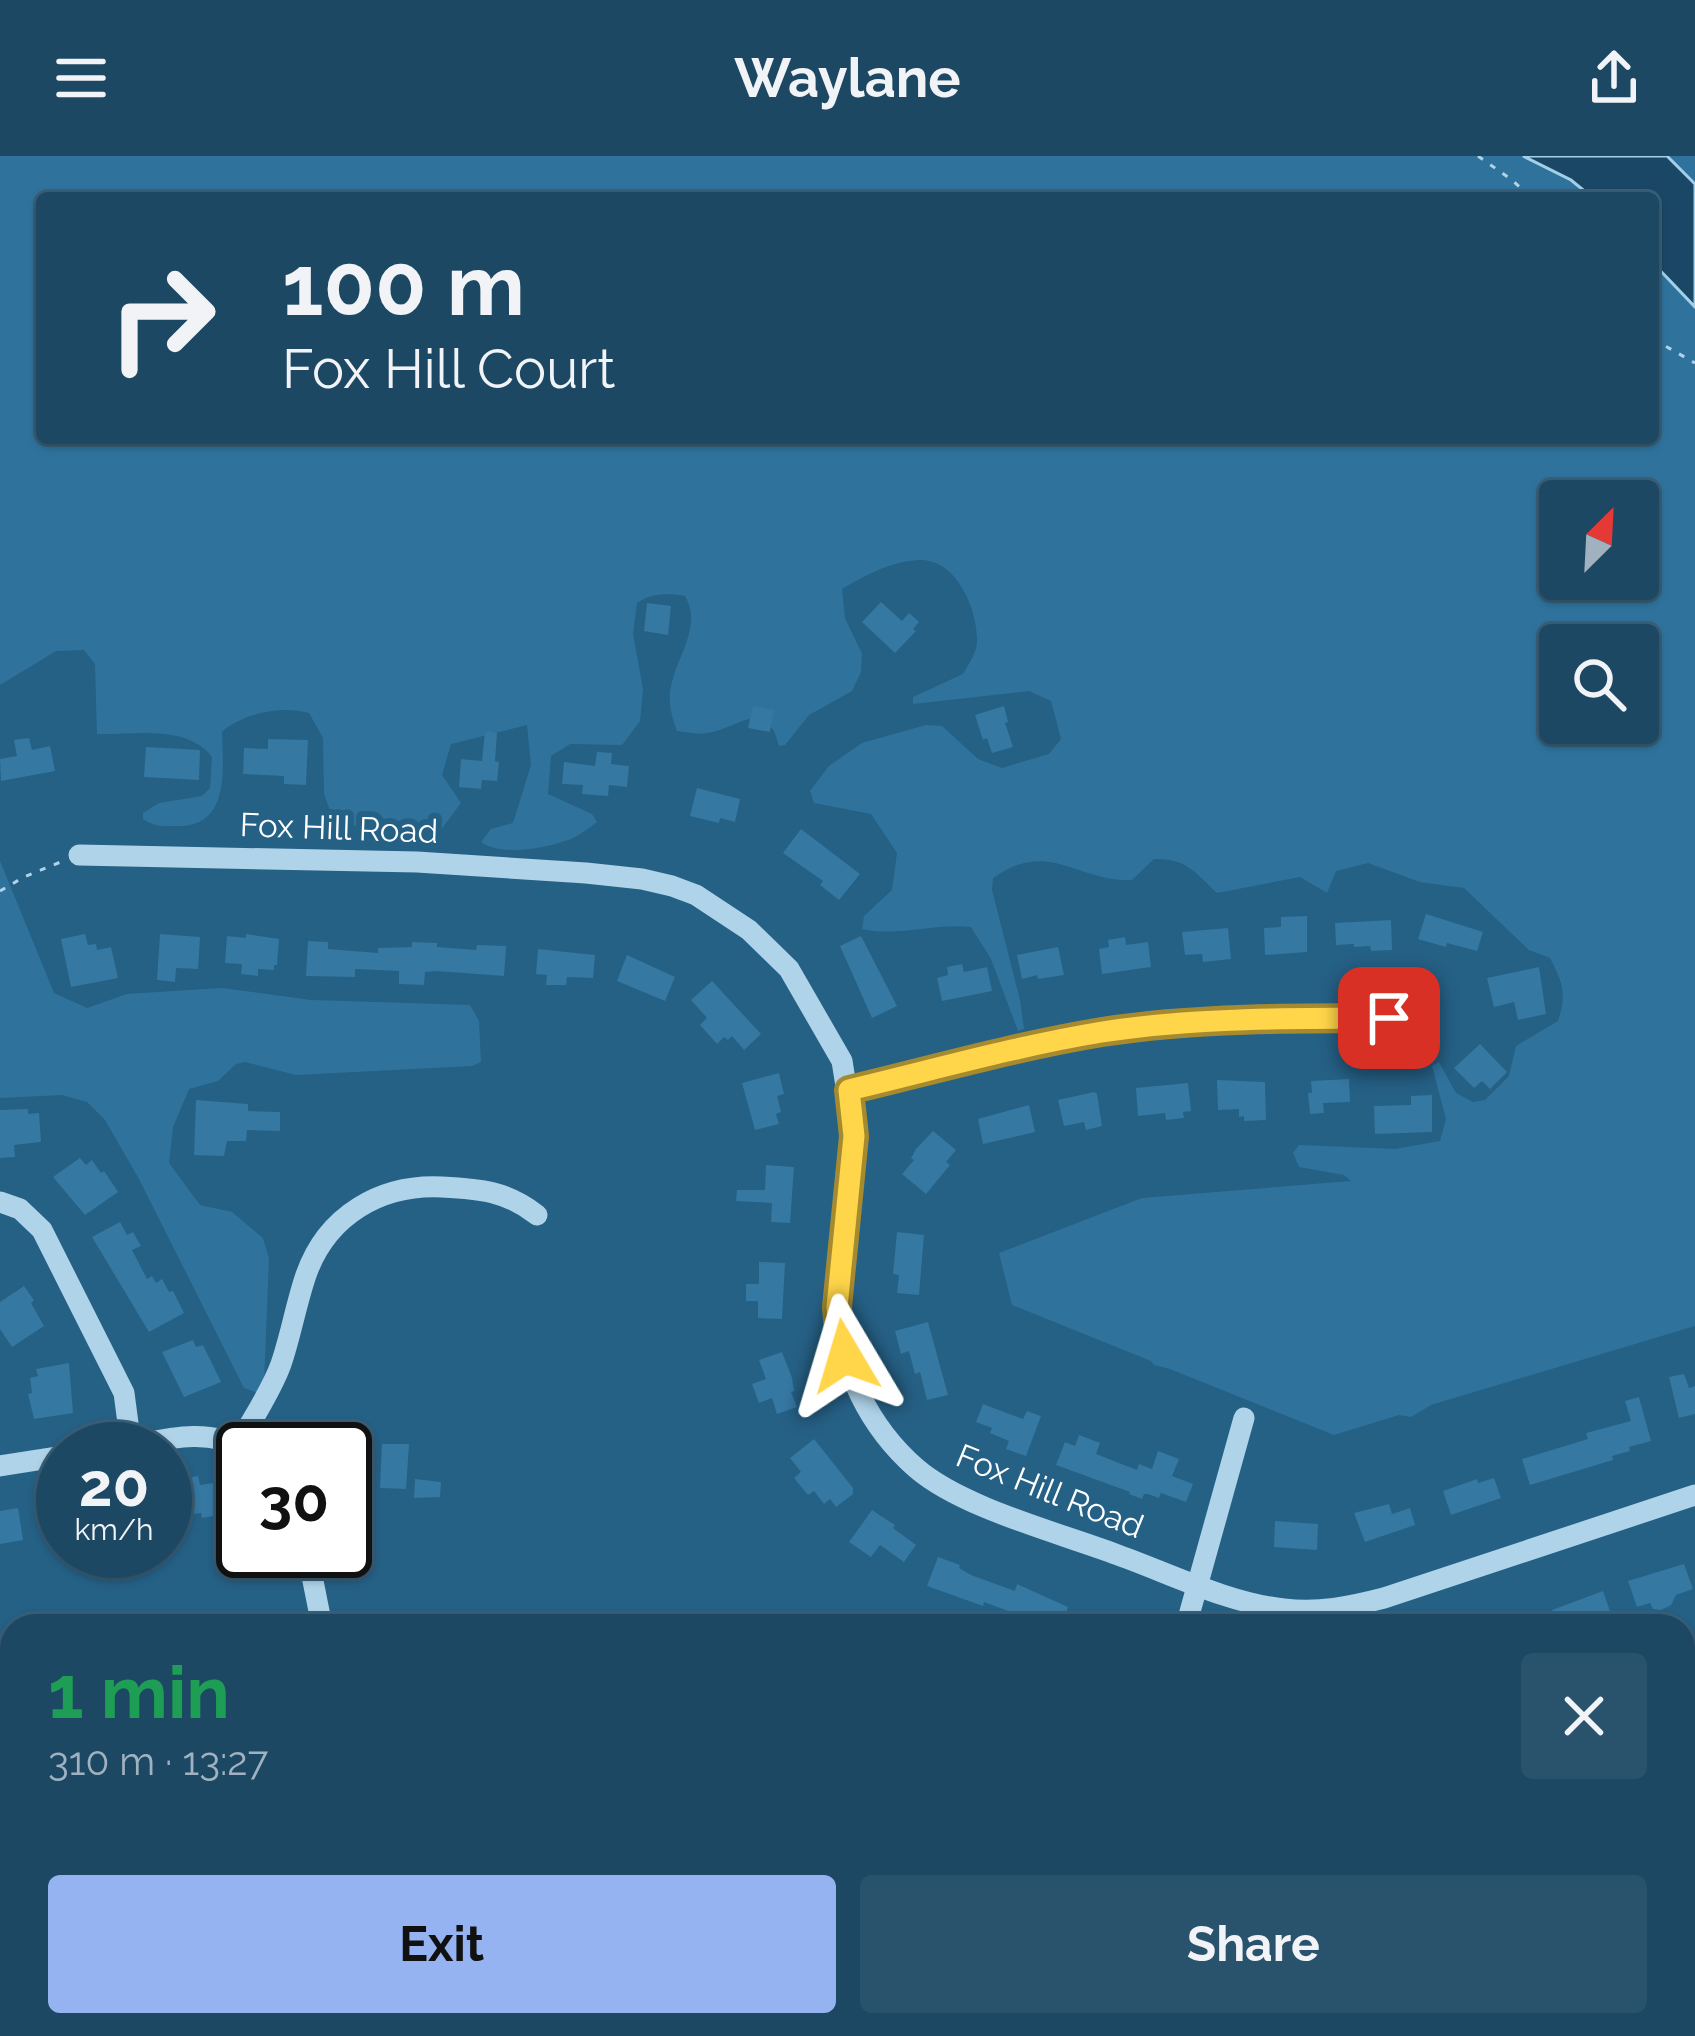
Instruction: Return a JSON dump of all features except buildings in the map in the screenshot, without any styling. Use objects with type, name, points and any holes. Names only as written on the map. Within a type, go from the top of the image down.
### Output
[{"type":"street","name":"Fox Hill Road","points":[[79,855],[417,862],[586,873],[672,886],[696,895],[749,931],[789,969],[842,1061],[849,1090],[854,1136],[839,1279],[839,1333],[857,1388],[874,1420],[921,1473],[1015,1519],[1197,1586],[1277,1608],[1312,1612],[1343,1609],[1695,1495]]},
{"type":"street","points":[[849,1090],[1104,1032],[1255,1022],[1417,1019]]},
{"type":"street","points":[[253,1422],[279,1370],[315,1255],[339,1223],[360,1206],[399,1189],[424,1186],[494,1191],[518,1200],[537,1215]]},
{"type":"street","points":[[0,1202],[20,1209],[42,1230],[124,1394],[122,1422]]},
{"type":"street","points":[[1189,1614],[1244,1418]]},
{"type":"street","points":[[0,1466],[36,1460]]},
{"type":"street","points":[[313,1578],[320,1614]]},
{"type":"path","points":[[1478,156],[1525,192]]},
{"type":"path","points":[[1659,342],[1695,363]]},
{"type":"path","points":[[0,891],[79,855]]},
{"type":"shaded area","points":[[0,156],[1695,156],[1695,1326],[1431,1405],[1411,1417],[1399,1415],[1334,1435],[1012,1305],[999,1253],[1142,1198],[1351,1181],[1344,1175],[1299,1167],[1293,1153],[1299,1145],[1395,1149],[1440,1141],[1446,1119],[1432,1066],[1439,1062],[1456,1093],[1473,1102],[1485,1100],[1509,1076],[1516,1046],[1558,1021],[1562,989],[1550,958],[1529,950],[1464,888],[1420,882],[1368,863],[1336,871],[1327,893],[1300,877],[1217,893],[1189,868],[1165,859],[1154,859],[1132,880],[1047,862],[1013,867],[993,878],[992,890],[1020,1000],[1024,1029],[1018,1031],[991,959],[971,927],[862,929],[864,916],[892,890],[897,853],[871,814],[814,803],[810,791],[829,766],[862,743],[926,725],[942,726],[978,759],[1002,768],[1049,754],[1061,739],[1051,701],[1029,691],[913,704],[913,697],[963,674],[977,644],[963,589],[934,562],[890,565],[842,589],[845,618],[862,654],[861,672],[852,691],[809,715],[785,745],[779,746],[774,731],[759,718],[707,733],[677,731],[670,695],[688,639],[690,607],[685,596],[672,594],[637,603],[633,634],[643,689],[640,721],[622,745],[570,744],[551,756],[548,794],[592,814],[597,822],[571,839],[538,848],[501,849],[481,842],[491,829],[513,823],[531,765],[527,725],[451,744],[442,775],[461,803],[437,835],[415,845],[333,819],[324,794],[323,738],[309,713],[299,711],[276,710],[231,725],[222,732],[220,792],[208,816],[181,826],[152,824],[143,819],[143,813],[159,803],[202,796],[210,788],[212,757],[174,735],[97,734],[95,664],[84,650],[56,651],[0,685]]},
{"type":"shaded area","points":[[1523,156],[1667,156],[1695,184],[1695,307],[1659,269],[1659,192],[1586,192]]},
{"type":"shaded area","points":[[0,861],[54,993],[87,1008],[127,994],[222,988],[311,1000],[470,1005],[479,1021],[481,1062],[472,1066],[296,1075],[245,1062],[218,1081],[189,1089],[173,1127],[169,1163],[200,1205],[232,1212],[263,1238],[269,1259],[264,1383],[258,1393],[244,1388],[105,1120],[87,1102],[62,1095],[0,1098]]},
{"type":"route","points":[[845,1356],[837,1307],[854,1136],[849,1090],[1104,1032],[1389,1018]]}]
